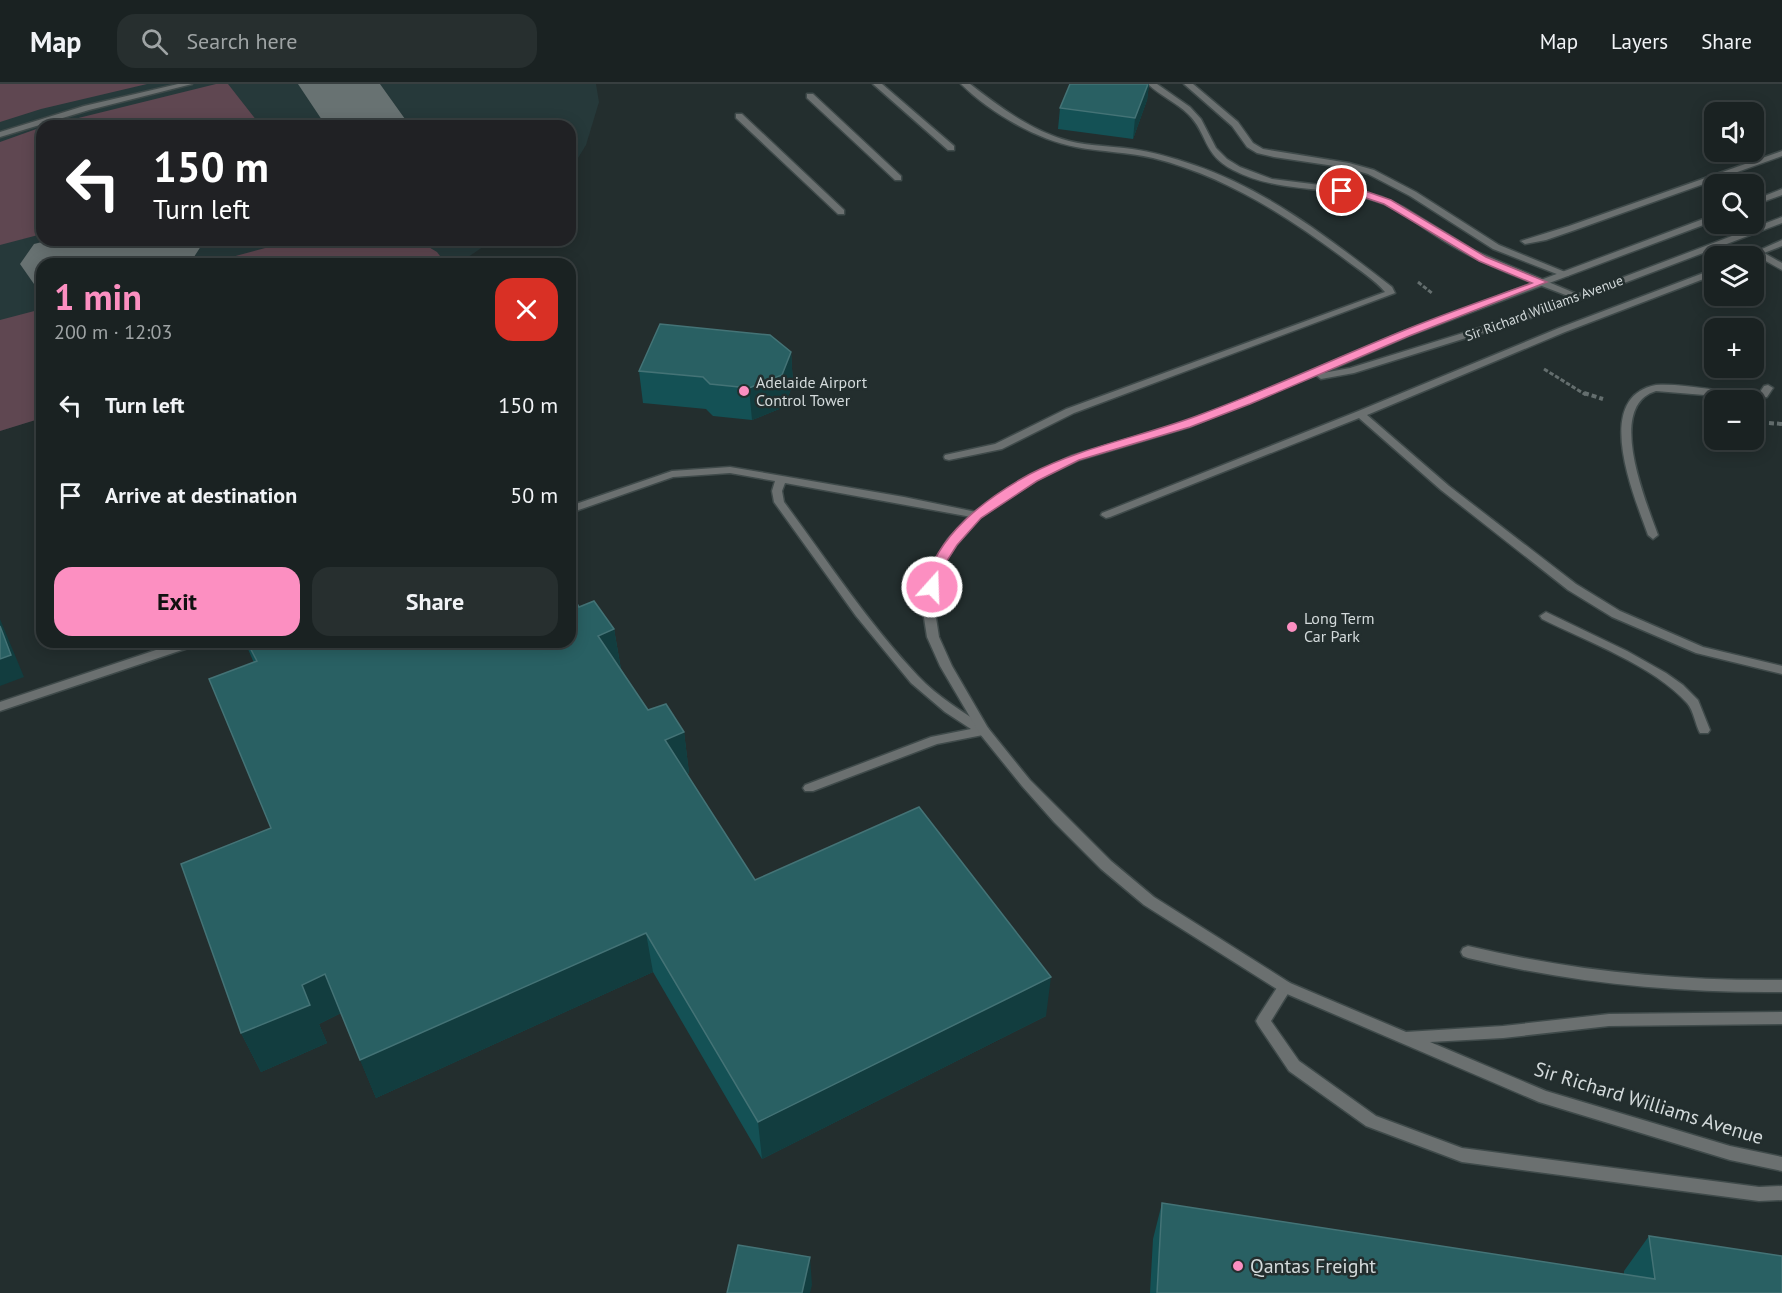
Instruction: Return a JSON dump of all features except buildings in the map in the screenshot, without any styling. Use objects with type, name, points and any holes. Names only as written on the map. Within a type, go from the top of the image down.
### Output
[{"type":"street","points":[[48,120],[87,108],[188,84]]},
{"type":"street","points":[[877,84],[951,148]]},
{"type":"street","points":[[949,457],[998,447],[1070,411],[1390,293],[1389,289],[1354,262],[1264,200],[1218,177],[1142,153],[1082,146],[1051,138],[1002,112],[965,84]]},
{"type":"street","points":[[1152,84],[1192,113],[1200,124],[1208,143],[1219,155],[1248,175],[1289,185],[1378,198],[1397,207],[1482,259],[1579,297]]},
{"type":"street","points":[[1188,84],[1234,124],[1250,145],[1260,151],[1349,166],[1371,172],[1413,194],[1496,247],[1565,274]]},
{"type":"street","points":[[810,96],[898,178]]},
{"type":"street","points":[[740,116],[841,212]]},
{"type":"street","points":[[0,135],[36,124]]},
{"type":"street","points":[[1525,241],[1562,232],[1782,153]]},
{"type":"street","points":[[1764,198],[1782,192]]},
{"type":"street","name":"Sir Richard Williams Avenue","points":[[1302,380],[1351,371],[1537,313],[1782,220]]},
{"type":"street","name":"Sir Richard Williams Avenue","points":[[1704,222],[1405,334],[1302,380],[1185,425],[1075,458],[1033,478],[977,515],[952,542],[935,569],[928,605],[933,637],[946,666],[984,731],[1026,783],[1106,865],[1149,901],[1285,987],[1544,1097],[1730,1154],[1782,1164]]},
{"type":"street","points":[[1764,250],[1782,243]]},
{"type":"street","points":[[1764,260],[1782,267]]},
{"type":"street","points":[[1106,514],[1360,414],[1562,330],[1704,276]]},
{"type":"street","points":[[1653,534],[1627,454],[1626,437],[1630,411],[1638,399],[1651,389],[1680,389],[1747,397],[1763,395],[1768,388]]},
{"type":"street","points":[[1360,414],[1445,488],[1572,587],[1616,614],[1701,650],[1782,670]]},
{"type":"street","points":[[576,508],[681,473],[730,470],[977,515]]},
{"type":"street","points":[[781,479],[777,491],[779,502],[860,613],[915,680],[948,709],[984,731]]},
{"type":"street","points":[[1546,616],[1634,661],[1678,687],[1694,702],[1704,730]]},
{"type":"street","points":[[0,708],[175,648]]},
{"type":"street","points":[[808,788],[935,740],[984,731]]},
{"type":"street","points":[[1468,952],[1524,966],[1620,980],[1724,987],[1782,986]]},
{"type":"street","points":[[1285,987],[1263,1021],[1293,1066],[1371,1121],[1462,1155],[1759,1194],[1782,1193]]},
{"type":"street","name":"Sir Richard Williams Avenue","points":[[1405,1037],[1503,1032],[1608,1020],[1782,1018]]},
{"type":"shaded area","points":[[0,84],[596,84],[599,102],[586,145],[576,161],[576,120],[36,120],[36,246],[484,246],[467,258],[36,258],[36,420],[0,431]]},
{"type":"shaded area","points":[[0,84],[147,84],[41,109],[0,122]]},
{"type":"shaded area","points":[[216,84],[228,84],[256,120],[70,120]]},
{"type":"shaded area","points":[[36,129],[36,236],[0,245],[0,142]]},
{"type":"shaded area","points":[[273,246],[427,246],[442,258],[228,258]]},
{"type":"shaded area","points":[[36,311],[36,420],[0,431],[0,320]]},
{"type":"taxiway","points":[[338,84],[364,120]]},
{"type":"taxiway","points":[[90,258],[136,246]]},
{"type":"place","name":"Adelaide Airport Control Tower","points":[[744,391]]},
{"type":"place","name":"Long Term Car Park","points":[[1292,627]]},
{"type":"place","name":"Qantas Freight","points":[[1238,1266]]},
{"type":"route","points":[[932,587],[935,569],[952,542],[977,515],[1033,478],[1075,458],[1185,425],[1246,402],[1405,334],[1542,282],[1513,273],[1482,259],[1388,202],[1368,195],[1342,191]]}]
